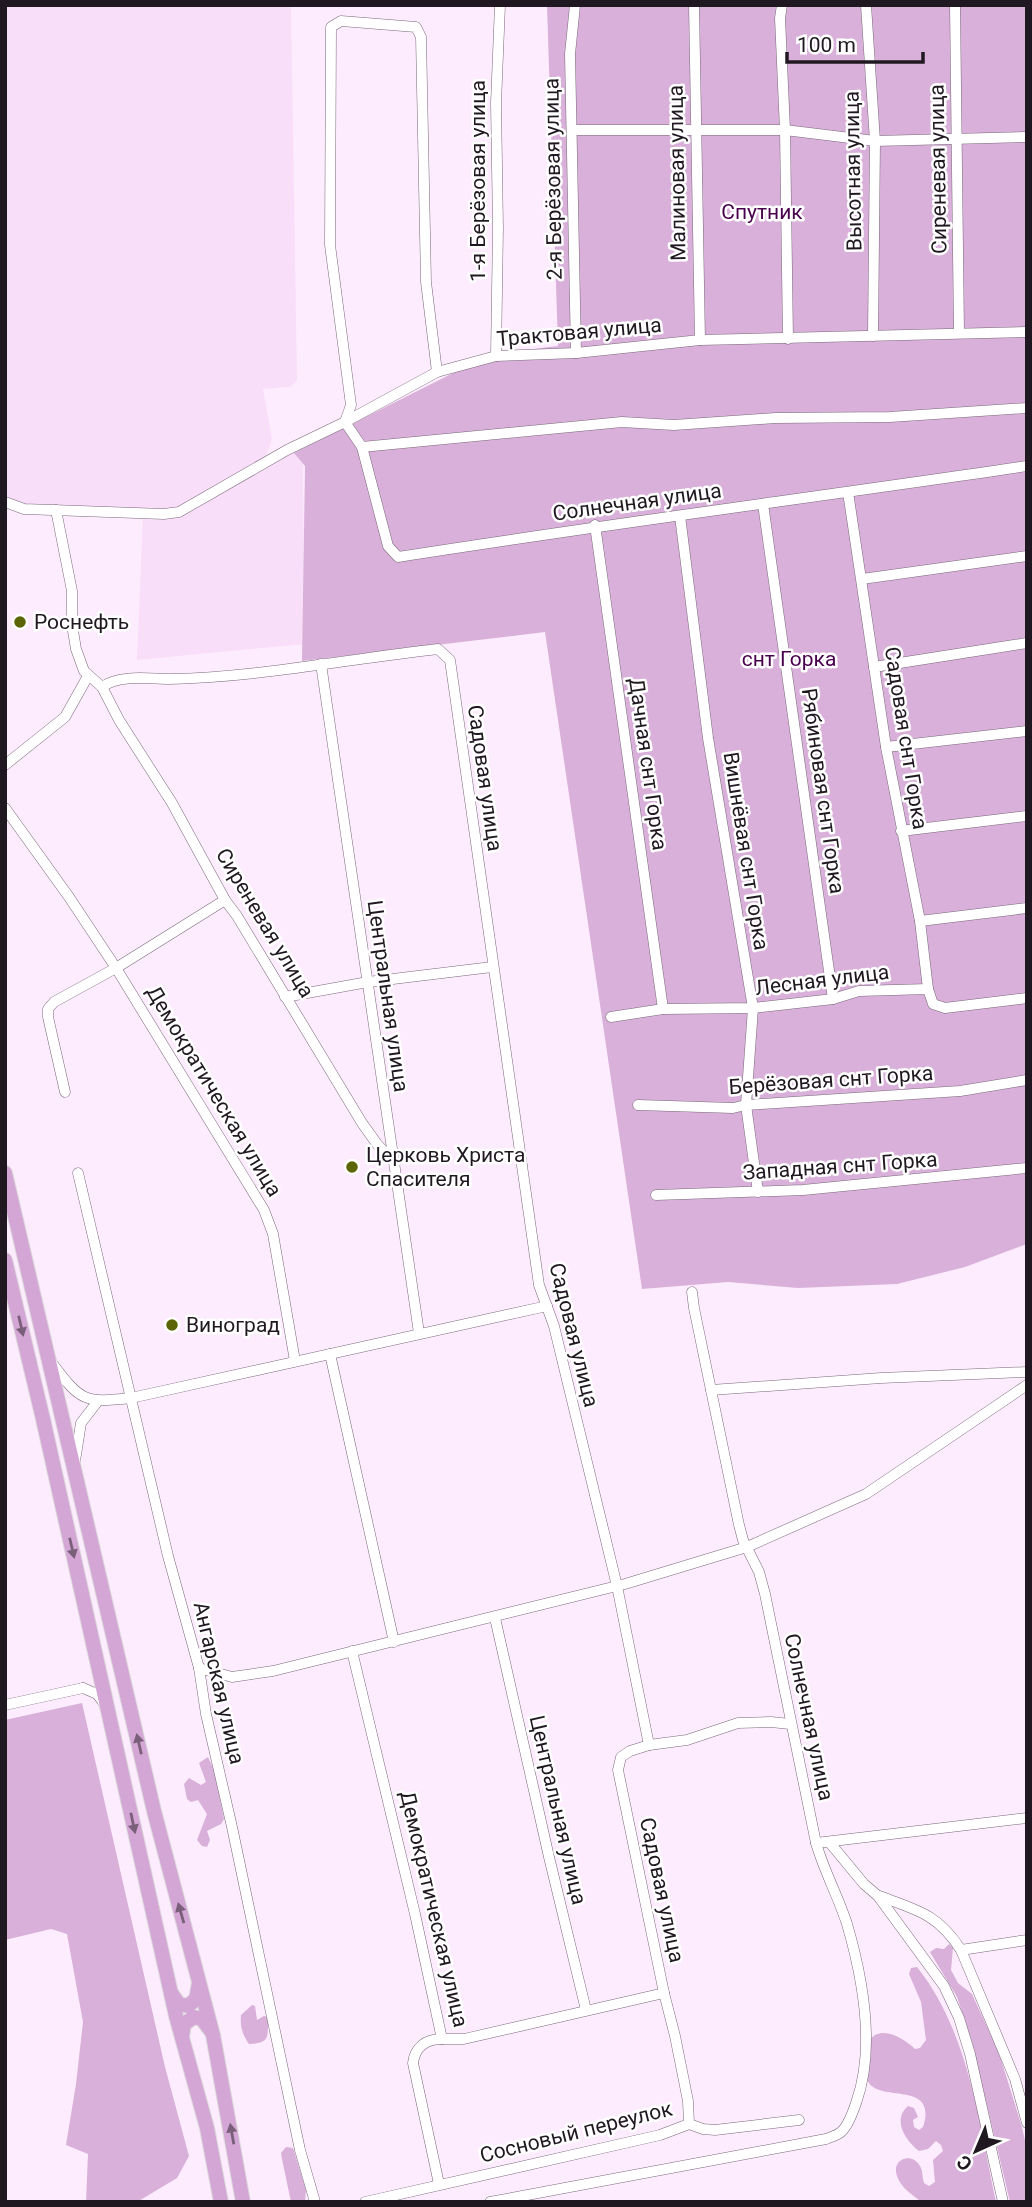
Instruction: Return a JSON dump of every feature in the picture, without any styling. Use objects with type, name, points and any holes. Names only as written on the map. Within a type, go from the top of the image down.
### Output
[{"type":"main road","points":[[5,1173],[154,1811],[213,2035],[243,2202]]},
{"type":"main road","points":[[5,1260],[170,1992],[207,2128],[222,2202]]},
{"type":"main road","points":[[170,1992],[179,2004],[188,2006],[196,1999],[199,1978]]},
{"type":"main road","points":[[182,2041],[184,2024],[194,2017],[207,2023],[213,2035]]},
{"type":"street","name":"1-я Берёзовая улица","points":[[496,356],[496,103],[500,5]]},
{"type":"street","name":"2-я Берёзовая улица","points":[[575,5],[570,54],[576,353]]},
{"type":"street","name":"Малиновая улица","points":[[694,5],[700,340]]},
{"type":"street","points":[[782,5],[780,18],[789,340]]},
{"type":"street","name":"Высотная улица","points":[[866,5],[875,141],[873,336]]},
{"type":"street","name":"Сиреневая улица","points":[[955,5],[959,333]]},
{"type":"street","points":[[345,422],[351,405],[330,245],[331,27],[341,21],[416,27],[421,37],[426,282],[437,372]]},
{"type":"street","points":[[572,130],[785,131],[875,141],[1027,137]]},
{"type":"street","name":"Трактовая улица","points":[[5,502],[24,509],[164,514],[179,512],[286,450],[345,422],[437,372],[496,356],[576,353],[700,340],[789,340],[1027,332]]},
{"type":"street","points":[[362,447],[622,422],[674,425],[775,418],[964,413],[1027,408]]},
{"type":"street","name":"Солнечная улица","points":[[345,422],[362,447],[388,546],[398,557],[596,526],[1027,466]]},
{"type":"street","name":"Садовая снт Горка","points":[[848,492],[886,747],[920,922],[928,989]]},
{"type":"street","name":"Рябиновая снт Горка","points":[[763,504],[834,999]]},
{"type":"street","points":[[5,765],[65,717],[88,676],[76,649],[72,625],[72,591],[55,510]]},
{"type":"street","name":"Вишнёвая снт Горка","points":[[680,516],[708,738],[753,1008],[746,1105],[758,1192]]},
{"type":"street","name":"Дачная снт Горка","points":[[596,526],[663,1009]]},
{"type":"street","points":[[862,579],[1027,556]]},
{"type":"street","points":[[874,667],[1027,643]]},
{"type":"street","name":"Садовая улица","points":[[102,687],[117,680],[240,675],[438,649],[449,658],[537,1275],[617,1586],[649,1745],[621,1757],[618,1770],[688,2101],[689,2124]]},
{"type":"street","name":"Центральная улица","points":[[321,664],[384,1109],[419,1333]]},
{"type":"street","name":"Сиреневая улица","points":[[88,676],[102,687],[109,698],[119,720],[179,815],[225,900],[362,1123],[394,1163]]},
{"type":"street","points":[[886,747],[1027,732]]},
{"type":"street","name":"Демократическая улица","points":[[5,808],[116,968],[263,1206],[273,1234],[295,1361]]},
{"type":"street","points":[[901,831],[1027,816]]},
{"type":"street","points":[[65,1093],[48,1009],[54,1002],[116,968],[225,900]]},
{"type":"street","points":[[920,922],[1027,908]]},
{"type":"street","points":[[285,997],[368,982],[492,967]]},
{"type":"street","points":[[928,989],[933,1004],[945,1008],[1027,998]]},
{"type":"street","name":"Лесная улица","points":[[611,1017],[663,1009],[753,1008],[834,999],[859,991],[928,989]]},
{"type":"street","name":"Берёзовая снт Горка","points":[[638,1105],[733,1108],[960,1091],[1027,1080]]},
{"type":"street","name":"Западная снт Горка","points":[[656,1195],[868,1186],[1027,1168]]},
{"type":"street","name":"Ангарская улица","points":[[78,1173],[169,1556],[200,1668],[206,1714],[300,2150],[315,2202]]},
{"type":"street","name":"Солнечная улица","points":[[491,2202],[826,2139],[841,2132],[852,2113],[862,2086],[866,2020],[861,1980],[839,1900],[816,1843],[765,1594],[756,1563],[739,1525],[692,1292]]},
{"type":"street","points":[[50,1361],[78,1393],[87,1399],[98,1401],[131,1398],[547,1306]]},
{"type":"street","points":[[330,1354],[394,1642]]},
{"type":"street","points":[[711,1390],[881,1378],[1027,1372]]},
{"type":"street","points":[[200,1668],[238,1677],[274,1671],[495,1618],[617,1586],[747,1547],[866,1494],[1027,1385]]},
{"type":"street","points":[[75,1465],[81,1423],[98,1401]]},
{"type":"street","name":"Центральная улица","points":[[495,1618],[586,2010]]},
{"type":"street","name":"Демократическая улица","points":[[352,1651],[403,1861],[442,2039],[464,2039],[664,1993]]},
{"type":"street","points":[[83,1688],[92,1677],[97,1662]]},
{"type":"street","points":[[5,1705],[83,1688],[97,1694],[108,1708]]},
{"type":"street","points":[[649,1745],[687,1740],[738,1723],[790,1724]]},
{"type":"street","points":[[816,1843],[1027,1818]]},
{"type":"street","points":[[830,1843],[864,1884],[878,1896],[944,1986],[959,2018],[970,2054],[1003,2202]]},
{"type":"street","points":[[878,1896],[936,1919],[951,1934],[961,1950],[1015,2079],[1027,2123]]},
{"type":"street","points":[[961,1950],[1027,1940]]},
{"type":"street","points":[[439,2184],[413,2063],[415,2054],[425,2043],[442,2039]]},
{"type":"street","name":"Сосновый переулок","points":[[365,2202],[660,2135],[689,2124],[715,2130],[799,2120]]},
{"type":"shaded area","points":[[5,5],[291,5],[297,380],[290,387],[263,389],[272,439],[264,462],[303,443],[304,644],[137,660],[143,514],[24,509],[5,502]]},
{"type":"green space","name":"снт Горка","points":[[547,5],[1027,5],[1027,1244],[965,1267],[897,1284],[798,1288],[728,1282],[642,1289],[545,632],[302,661],[305,466],[294,453],[491,354],[558,346]]},
{"type":"green space","points":[[82,1703],[165,2067],[189,2156],[177,2178],[137,2202],[86,2202],[88,2154],[66,2145],[83,2022],[67,1934],[51,1929],[5,1940],[5,1720]]},
{"type":"green space","points":[[208,1757],[214,1770],[224,1819],[221,1824],[207,1831],[210,1840],[207,1847],[197,1840],[207,1814],[198,1800],[191,1802],[187,1799],[184,1784],[189,1778],[201,1785],[206,1782],[199,1763]]},
{"type":"green space","points":[[949,1944],[953,1948],[951,1970],[958,1983],[972,1994],[999,2053],[1021,2124],[1027,2148],[1027,2202],[1010,2202],[972,2042],[957,1997],[930,1952],[936,1948],[944,1949]]},
{"type":"green space","points":[[917,1967],[935,1993],[960,2049],[970,2079],[996,2202],[921,2202],[904,2187],[897,2176],[899,2162],[912,2159],[920,2166],[924,2183],[929,2186],[935,2182],[933,2160],[943,2151],[936,2141],[928,2149],[919,2151],[902,2130],[901,2117],[908,2106],[914,2108],[918,2117],[913,2120],[914,2127],[919,2130],[923,2127],[926,2112],[922,2102],[904,2094],[872,2087],[866,2075],[870,2040],[875,2035],[893,2035],[915,2049],[920,2048],[926,2040],[921,2002],[909,1974],[911,1968]]},
{"type":"green space","points":[[252,2005],[255,2006],[257,2020],[264,2016],[269,2018],[265,2040],[249,2044],[242,2030],[241,2015]]},
{"type":"green space","points":[[286,2147],[293,2148],[306,2190],[305,2202],[291,2202],[281,2153]]},
{"type":"place","name":"Роснефть","points":[[20,622]]},
{"type":"place","name":"Церковь Христа Спасителя","points":[[352,1167]]},
{"type":"place","name":"Виноград","points":[[172,1325]]},
{"type":"park label","name":"Спутник","points":[[762,212]]}]
